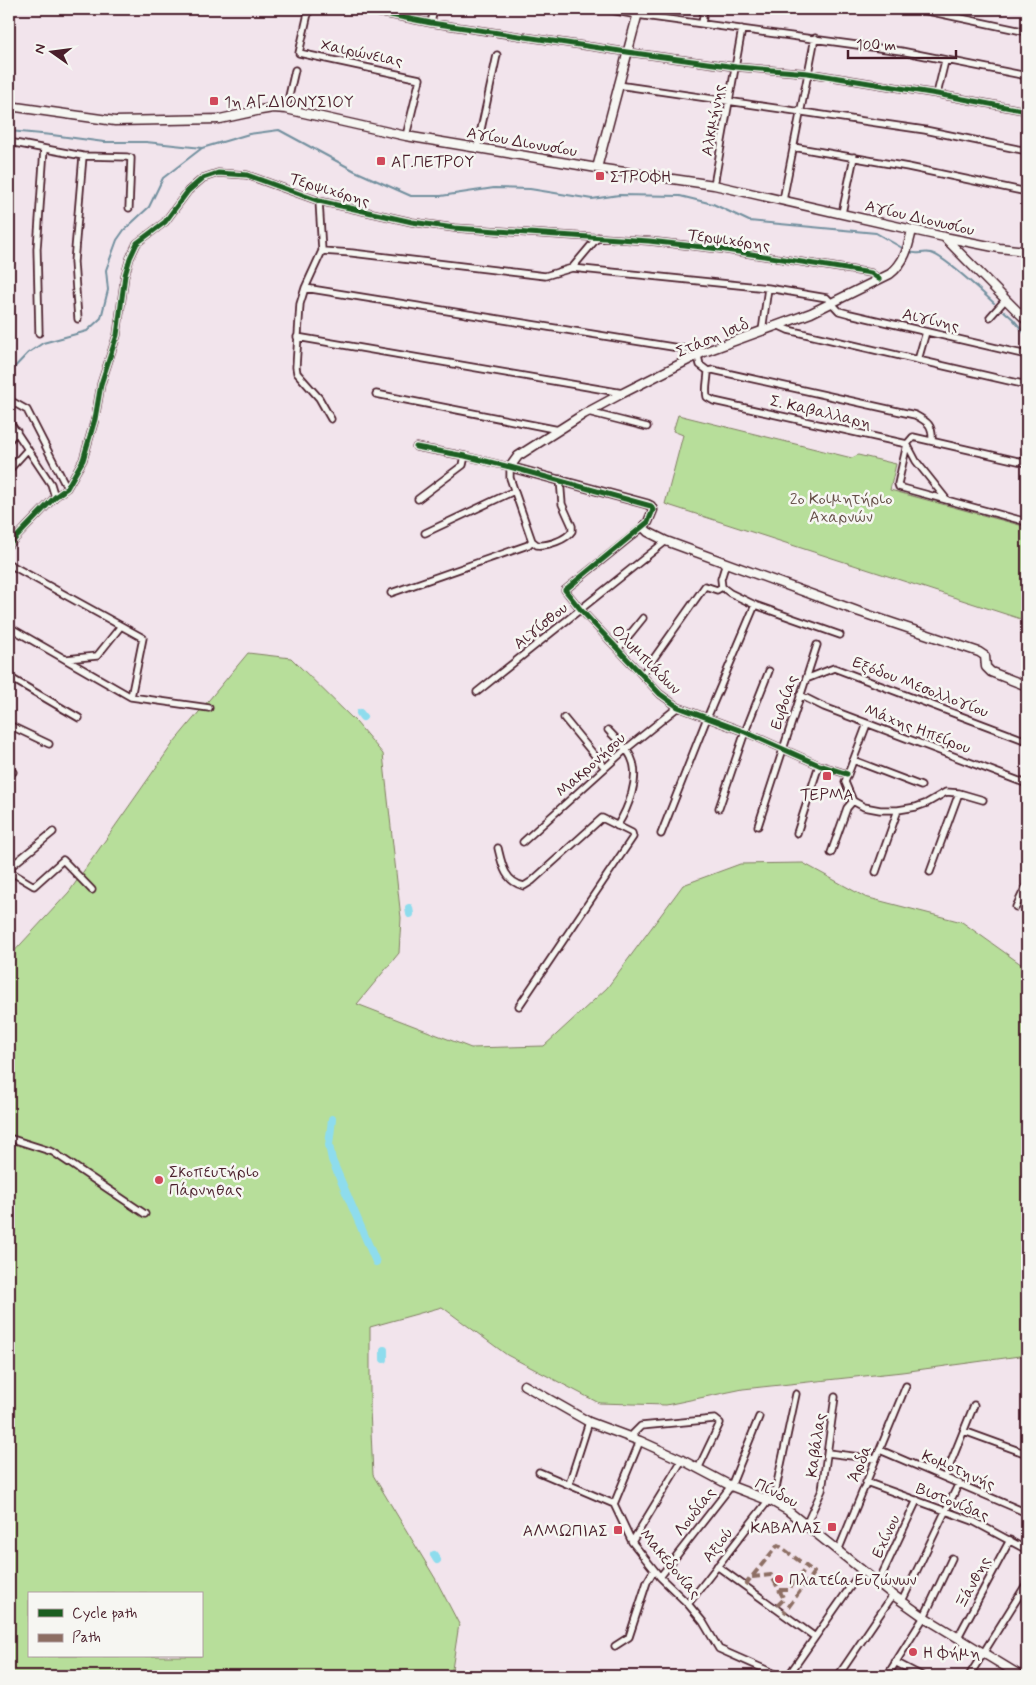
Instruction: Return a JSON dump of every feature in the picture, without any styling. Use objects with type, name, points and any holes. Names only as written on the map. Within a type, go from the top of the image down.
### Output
[{"type":"street","name":"Χαιρώνειας","points":[[310,9],[299,53],[420,79],[406,136]]},
{"type":"street","points":[[360,9],[431,23],[627,52],[736,67],[808,73],[937,94],[1027,112]]},
{"type":"street","points":[[431,23],[434,9]]},
{"type":"street","points":[[606,9],[638,12],[702,24],[901,51],[1027,76]]},
{"type":"street","points":[[702,24],[704,9]]},
{"type":"street","points":[[918,9],[1027,32]]},
{"type":"street","points":[[956,16],[958,9]]},
{"type":"street","points":[[597,168],[638,12]]},
{"type":"street","name":"Αλκμήνης","points":[[714,186],[742,29]]},
{"type":"street","points":[[783,200],[815,38]]},
{"type":"street","points":[[477,148],[497,55]]},
{"type":"street","points":[[937,94],[945,61]]},
{"type":"street","points":[[286,110],[295,70]]},
{"type":"street","points":[[618,85],[925,130],[1027,151]]},
{"type":"street","name":"Αγίου Διονυσίου","points":[[9,106],[115,121],[220,119],[273,108],[406,136],[714,186],[944,237],[999,248],[1027,251]]},
{"type":"street","points":[[9,142],[83,156],[131,158],[129,208]]},
{"type":"street","points":[[794,147],[908,167],[1027,192]]},
{"type":"street","points":[[39,333],[37,249],[44,149]]},
{"type":"street","points":[[78,319],[74,262],[83,156]]},
{"type":"street","points":[[842,213],[854,157]]},
{"type":"street","name":"Τερψιχόρης","points":[[9,545],[54,497],[67,488],[87,449],[95,419],[101,384],[118,335],[130,258],[137,243],[165,222],[195,184],[203,178],[218,173],[247,175],[319,201],[412,222],[454,228],[649,240],[720,249],[871,273],[879,279]]},
{"type":"street","points":[[319,201],[322,251],[305,288],[300,304],[297,337],[297,373],[319,398],[332,419]]},
{"type":"street","name":"Στάση Ισιδ","points":[[510,467],[518,456],[588,412],[623,393],[701,354],[811,313],[890,274],[905,257],[912,230]]},
{"type":"street","points":[[322,251],[545,276],[572,268],[598,237]]},
{"type":"street","points":[[944,237],[1027,321]]},
{"type":"street","name":"Αιγίνης","points":[[572,268],[768,288],[827,298],[839,311],[1027,355]]},
{"type":"street","points":[[305,288],[701,354],[700,365],[708,371],[713,370],[915,415],[927,421],[932,432],[932,441]]},
{"type":"street","points":[[762,331],[768,288]]},
{"type":"street","points":[[990,317],[1006,299]]},
{"type":"street","points":[[777,325],[788,330],[1027,385]]},
{"type":"street","points":[[918,360],[926,332]]},
{"type":"street","points":[[297,337],[623,393]]},
{"type":"street","name":"Σ. Καβαλλαρη","points":[[708,371],[707,397],[714,401],[907,444]]},
{"type":"street","points":[[376,394],[560,430]]},
{"type":"street","points":[[9,402],[11,401],[27,410],[67,488]]},
{"type":"street","points":[[588,412],[647,427]]},
{"type":"street","points":[[9,421],[50,484],[54,497]]},
{"type":"street","points":[[9,440],[17,431]]},
{"type":"street","points":[[1027,463],[913,437],[907,444],[898,484],[899,487],[1027,522]]},
{"type":"street","points":[[907,444],[916,461],[948,500]]},
{"type":"street","points":[[416,447],[510,467],[651,506],[653,510],[651,516],[643,527],[666,542],[857,611],[979,652],[985,656],[986,667],[991,672],[1027,686]]},
{"type":"street","points":[[9,470],[28,449]]},
{"type":"street","points":[[418,499],[462,465],[465,456]]},
{"type":"street","points":[[510,467],[510,478],[514,491],[532,541],[537,545],[550,544],[565,537],[572,531],[572,526],[562,504],[560,480]]},
{"type":"street","points":[[425,533],[514,491]]},
{"type":"street","name":"Ολυμπιάδων","points":[[643,527],[565,590],[581,610],[660,694],[678,707],[745,732],[819,765],[847,774]]},
{"type":"street","points":[[391,593],[528,545],[532,541]]},
{"type":"street","name":"Αιγίσθου","points":[[477,692],[666,542]]},
{"type":"street","points":[[9,564],[143,638],[131,697]]},
{"type":"street","points":[[726,564],[721,579],[722,587],[730,593],[755,605],[840,635]]},
{"type":"street","points":[[642,675],[706,586],[717,590],[722,587]]},
{"type":"street","points":[[661,834],[755,605]]},
{"type":"street","points":[[618,649],[643,618]]},
{"type":"street","points":[[65,659],[97,656],[121,626]]},
{"type":"street","points":[[9,628],[131,697],[209,708]]},
{"type":"street","name":"Ευβοίας","points":[[758,826],[817,645]]},
{"type":"street","name":"Εξόδου Μεσολλογίου","points":[[806,679],[834,668],[1027,742]]},
{"type":"street","points":[[719,808],[768,671]]},
{"type":"street","points":[[9,677],[79,718]]},
{"type":"street","name":"Μάχης Ηπείρου","points":[[800,695],[824,708],[1027,784]]},
{"type":"street","name":"Μακρονήσου","points":[[523,842],[605,768],[678,707]]},
{"type":"street","points":[[564,718],[605,768]]},
{"type":"street","points":[[867,724],[845,782],[853,801],[864,807],[898,810],[926,804],[946,792],[959,793],[983,800]]},
{"type":"street","points":[[9,725],[49,744]]},
{"type":"street","points":[[608,730],[632,759],[634,778],[631,798],[617,826]]},
{"type":"street","points":[[853,760],[921,786]]},
{"type":"street","points":[[797,832],[819,765]]},
{"type":"street","points":[[930,872],[959,793]]},
{"type":"street","points":[[831,853],[847,808],[853,801]]},
{"type":"street","points":[[876,872],[898,810]]},
{"type":"street","points":[[498,848],[502,864],[509,879],[515,884],[524,886],[602,818],[632,833],[633,837],[519,1006]]},
{"type":"street","points":[[53,832],[9,870],[34,886],[63,860],[92,890]]},
{"type":"street","points":[[1016,907],[1027,884]]},
{"type":"street","points":[[9,1138],[53,1152],[145,1214]]},
{"type":"street","name":"Πίνδου","points":[[524,1385],[589,1422],[640,1441],[682,1460],[731,1486],[787,1510],[893,1595],[1021,1676]]},
{"type":"street","name":"Άρδα","points":[[838,1551],[906,1386]]},
{"type":"street","points":[[771,1502],[796,1394]]},
{"type":"street","name":"Καβάλας","points":[[806,1525],[822,1490],[835,1397]]},
{"type":"street","points":[[945,1477],[974,1405]]},
{"type":"street","name":"Λουδίας","points":[[660,1577],[731,1486],[759,1417]]},
{"type":"street","points":[[629,1438],[641,1426],[715,1419],[720,1423],[698,1469]]},
{"type":"street","points":[[569,1484],[589,1422]]},
{"type":"street","points":[[964,1431],[1027,1452]]},
{"type":"street","points":[[539,1472],[614,1504],[640,1441]]},
{"type":"street","name":"Κομοτηνής","points":[[880,1450],[1027,1513]]},
{"type":"street","points":[[828,1453],[876,1459]]},
{"type":"street","points":[[632,1542],[682,1460]]},
{"type":"street","name":"Βιστονίδας","points":[[866,1482],[974,1521],[1027,1550]]},
{"type":"street","points":[[902,1601],[958,1483]]},
{"type":"street","name":"Εχίνου","points":[[878,1583],[917,1500]]},
{"type":"street","name":"Αξιού","points":[[688,1604],[771,1502]]},
{"type":"street","name":"Μακεδονίας","points":[[614,1504],[632,1542],[660,1577],[688,1604],[703,1622],[719,1649],[780,1676]]},
{"type":"street","name":"Ξάνθης","points":[[958,1637],[1010,1540]]},
{"type":"street","points":[[887,1676],[924,1616],[952,1558]]},
{"type":"street","points":[[717,1566],[815,1637]]},
{"type":"street","points":[[615,1646],[629,1637],[647,1582],[654,1570]]},
{"type":"street","points":[[788,1676],[862,1570]]},
{"type":"street","points":[[970,1676],[1027,1584]]},
{"type":"street","points":[[838,1676],[893,1595]]},
{"type":"street","points":[[896,1662],[922,1676]]},
{"type":"green space","name":"2ο Κοιμητήριο Αχαρνών","points":[[678,415],[852,458],[858,455],[896,464],[890,490],[1027,527],[1027,621],[665,504],[683,435],[673,431]]},
{"type":"green space","points":[[248,653],[291,658],[356,722],[383,754],[401,918],[399,953],[357,1004],[471,1048],[544,1046],[607,988],[683,885],[740,864],[803,863],[865,897],[962,922],[1027,969],[1027,1355],[902,1372],[743,1389],[666,1405],[599,1403],[507,1355],[442,1307],[370,1327],[370,1409],[373,1475],[435,1578],[459,1624],[451,1676],[9,1676],[9,957],[69,892],[174,742]]},
{"type":"waterway","points":[[9,131],[104,142],[146,142],[202,148],[249,134],[279,130],[355,171],[411,196],[441,196],[494,188],[530,189],[592,199],[619,195],[680,196],[713,204],[749,221],[876,233],[904,249]]},
{"type":"waterway","points":[[9,373],[28,353],[43,343],[87,331],[101,318],[108,290],[106,270],[117,240],[124,230],[149,207],[163,178],[202,148]]},
{"type":"waterway","points":[[908,251],[931,253],[937,256],[963,275],[994,303]]},
{"type":"waterway","points":[[1004,311],[1027,336]]},
{"type":"waterway","points":[[360,713],[363,717]]},
{"type":"waterway","points":[[409,908],[410,914]]},
{"type":"waterway","points":[[332,1119],[329,1145],[332,1160],[376,1262]]},
{"type":"waterway","points":[[384,1350],[384,1359]]},
{"type":"waterway","points":[[434,1555],[437,1560]]},
{"type":"marked path","points":[[745,1585],[778,1545],[814,1572],[784,1613]]},
{"type":"marked path","points":[[780,1590],[788,1590],[807,1567]]},
{"type":"marked path","points":[[752,1577],[771,1575],[784,1599],[776,1607]]},
{"type":"cycle path","points":[[360,9],[431,23],[627,52],[736,67],[808,73],[1027,111]]},
{"type":"cycle path","points":[[9,545],[55,497],[67,488],[83,460],[95,419],[101,384],[117,335],[125,275],[137,243],[165,222],[188,191],[203,178],[218,173],[247,175],[319,201],[412,222],[454,228],[649,241],[720,249],[871,273],[879,279]]},
{"type":"cycle path","points":[[416,447],[510,467],[651,506],[653,510],[648,522],[565,590],[581,610],[660,694],[678,707],[745,732],[819,765],[847,774]]},
{"type":"place","name":"1η ΑΓ.ΔΙΟΝΥΣΙΟΥ","points":[[214,101]]},
{"type":"place","name":"ΑΓ.ΠΕΤΡΟΥ","points":[[381,161]]},
{"type":"place","name":"ΣΤΡΟΦΗ","points":[[600,176]]},
{"type":"place","name":"ΤΕΡΜΑ","points":[[827,776]]},
{"type":"place","name":"Σκοπευτήριο Πάρνηθας","points":[[159,1180]]},
{"type":"place","name":"ΚΑΒΑΛΑΣ","points":[[832,1527]]},
{"type":"place","name":"ΑΛΜΩΠΙΑΣ","points":[[618,1530]]},
{"type":"place","name":"Πλατεία Ευζώνων","points":[[779,1579]]},
{"type":"place","name":"Η Φήμη","points":[[913,1652]]}]
